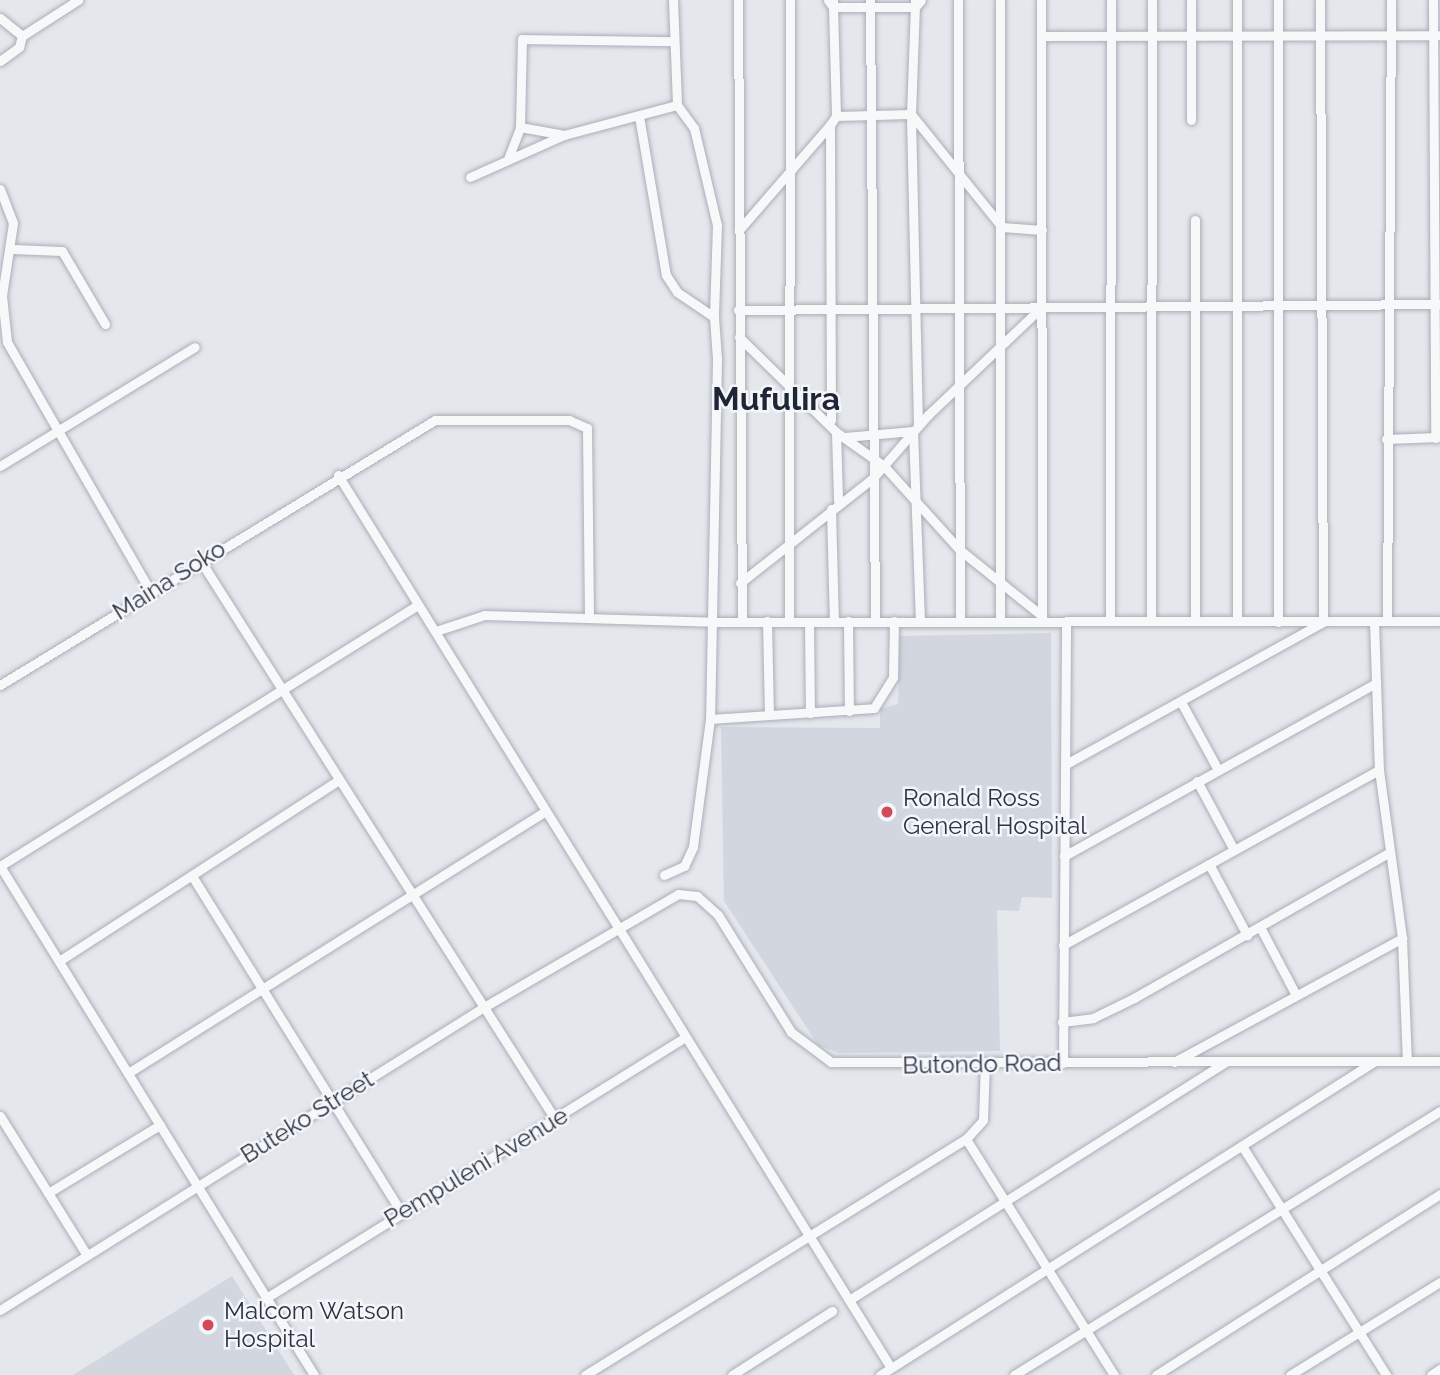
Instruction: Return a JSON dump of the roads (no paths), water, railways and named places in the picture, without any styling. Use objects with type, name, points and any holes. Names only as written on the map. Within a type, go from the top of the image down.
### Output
[{"type":"street","points":[[0,61],[19,47],[22,36],[78,0]]},
{"type":"street","points":[[663,875],[684,866],[693,847],[710,719],[714,622],[717,225],[694,128],[677,105],[671,41],[673,0]]},
{"type":"street","points":[[738,0],[742,621]]},
{"type":"street","points":[[789,621],[792,386],[790,0]]},
{"type":"street","points":[[958,0],[961,175],[960,621]]},
{"type":"street","points":[[1000,0],[1000,622]]},
{"type":"street","points":[[1041,0],[1042,619]]},
{"type":"street","points":[[1111,0],[1111,620]]},
{"type":"street","points":[[1151,620],[1152,0]]},
{"type":"street","points":[[1191,0],[1191,120]]},
{"type":"street","points":[[1237,0],[1237,621]]},
{"type":"street","points":[[1278,0],[1278,622]]},
{"type":"street","points":[[1320,0],[1318,305],[1323,622]]},
{"type":"street","points":[[1387,621],[1386,439],[1391,0]]},
{"type":"street","points":[[1386,439],[1437,438],[1437,35],[1433,0]]},
{"type":"street","points":[[739,230],[836,116],[831,2],[917,2],[911,114],[916,309],[915,501],[920,620]]},
{"type":"street","points":[[870,4],[873,113],[871,456],[875,621]]},
{"type":"street","points":[[0,18],[22,36]]},
{"type":"street","points":[[1041,36],[1392,33],[1437,35]]},
{"type":"street","points":[[508,159],[520,127],[522,39],[671,41]]},
{"type":"street","points":[[470,177],[564,135],[677,105]]},
{"type":"street","points":[[836,116],[911,114],[1002,227],[1042,230]]},
{"type":"street","points":[[639,116],[669,283],[715,317]]},
{"type":"street","points":[[830,125],[833,309],[831,420],[836,432],[838,501]]},
{"type":"street","points":[[520,127],[564,135]]},
{"type":"street","points":[[0,189],[13,223],[12,249],[2,296],[7,342],[55,432],[149,591]]},
{"type":"street","points":[[1195,220],[1195,621]]},
{"type":"street","points":[[12,249],[61,251],[105,324]]},
{"type":"street","points":[[738,310],[1438,304]]},
{"type":"street","points":[[740,583],[791,549],[838,501],[873,478],[915,428],[959,383],[1042,307]]},
{"type":"street","points":[[739,337],[831,420]]},
{"type":"street","points":[[0,466],[195,346]]},
{"type":"street","name":"Maina Soko","points":[[0,685],[338,475],[435,421],[584,425],[589,439],[589,616]]},
{"type":"street","points":[[845,437],[915,428]]},
{"type":"street","points":[[836,432],[884,466],[960,550],[1042,619]]},
{"type":"street","points":[[338,475],[436,631],[544,812],[687,1037],[891,1368]]},
{"type":"street","points":[[831,509],[834,621]]},
{"type":"street","points":[[200,560],[555,1119]]},
{"type":"street","points":[[314,1375],[59,961],[4,881],[0,866],[418,605]]},
{"type":"street","points":[[436,631],[484,615],[589,616],[714,622],[1000,622],[1042,619],[1066,622],[1440,621]]},
{"type":"street","points":[[766,621],[769,715]]},
{"type":"street","points":[[848,621],[849,711]]},
{"type":"street","points":[[710,719],[874,708],[890,688],[894,621]]},
{"type":"street","points":[[1374,621],[1374,684],[1379,770],[1388,853],[1402,938],[1407,1061]]},
{"type":"street","points":[[809,622],[810,713]]},
{"type":"street","points":[[1063,1063],[1066,622]]},
{"type":"street","points":[[1066,764],[1323,622]]},
{"type":"street","points":[[1064,856],[1374,684]]},
{"type":"street","points":[[1181,702],[1218,769]]},
{"type":"street","points":[[1063,945],[1379,770]]},
{"type":"street","points":[[59,961],[340,780]]},
{"type":"street","points":[[1197,781],[1234,850]]},
{"type":"street","points":[[128,1073],[544,812]]},
{"type":"street","points":[[1062,1022],[1109,1011],[1388,853]]},
{"type":"street","points":[[1209,864],[1247,935]]},
{"type":"street","points":[[192,876],[401,1212]]},
{"type":"street","name":"Butondo Road","points":[[616,927],[670,896],[697,897],[718,915],[791,1032],[812,1053],[846,1064],[1440,1061]]},
{"type":"street","name":"Buteko Street","points":[[0,1310],[331,1101],[616,927]]},
{"type":"street","points":[[1260,927],[1296,995]]},
{"type":"street","points":[[1172,1062],[1402,938]]},
{"type":"street","name":"Pempuleni Avenue","points":[[266,1298],[687,1037]]},
{"type":"street","points":[[880,1375],[1048,1271],[1375,1061]]},
{"type":"street","points":[[849,1300],[1226,1062]]},
{"type":"street","points":[[585,1375],[965,1139],[983,1120],[985,1064]]},
{"type":"street","points":[[1014,1375],[1280,1207],[1440,1111]]},
{"type":"street","points":[[0,1116],[87,1255]]},
{"type":"street","points":[[48,1193],[160,1125]]},
{"type":"street","points":[[965,1139],[1114,1375]]},
{"type":"street","points":[[1242,1146],[1386,1375]]},
{"type":"street","points":[[1156,1375],[1440,1194]]},
{"type":"street","points":[[1290,1375],[1440,1282]]},
{"type":"street","points":[[732,1375],[832,1311]]},
{"type":"street","points":[[1431,1375],[1440,1369]]},
{"type":"place","name":"Ronald Ross General Hospital","points":[[887,812]]},
{"type":"place","name":"Malcom Watson Hospital","points":[[208,1325]]},
{"type":"district","name":"Mufulira","points":[[776,399]]}]
